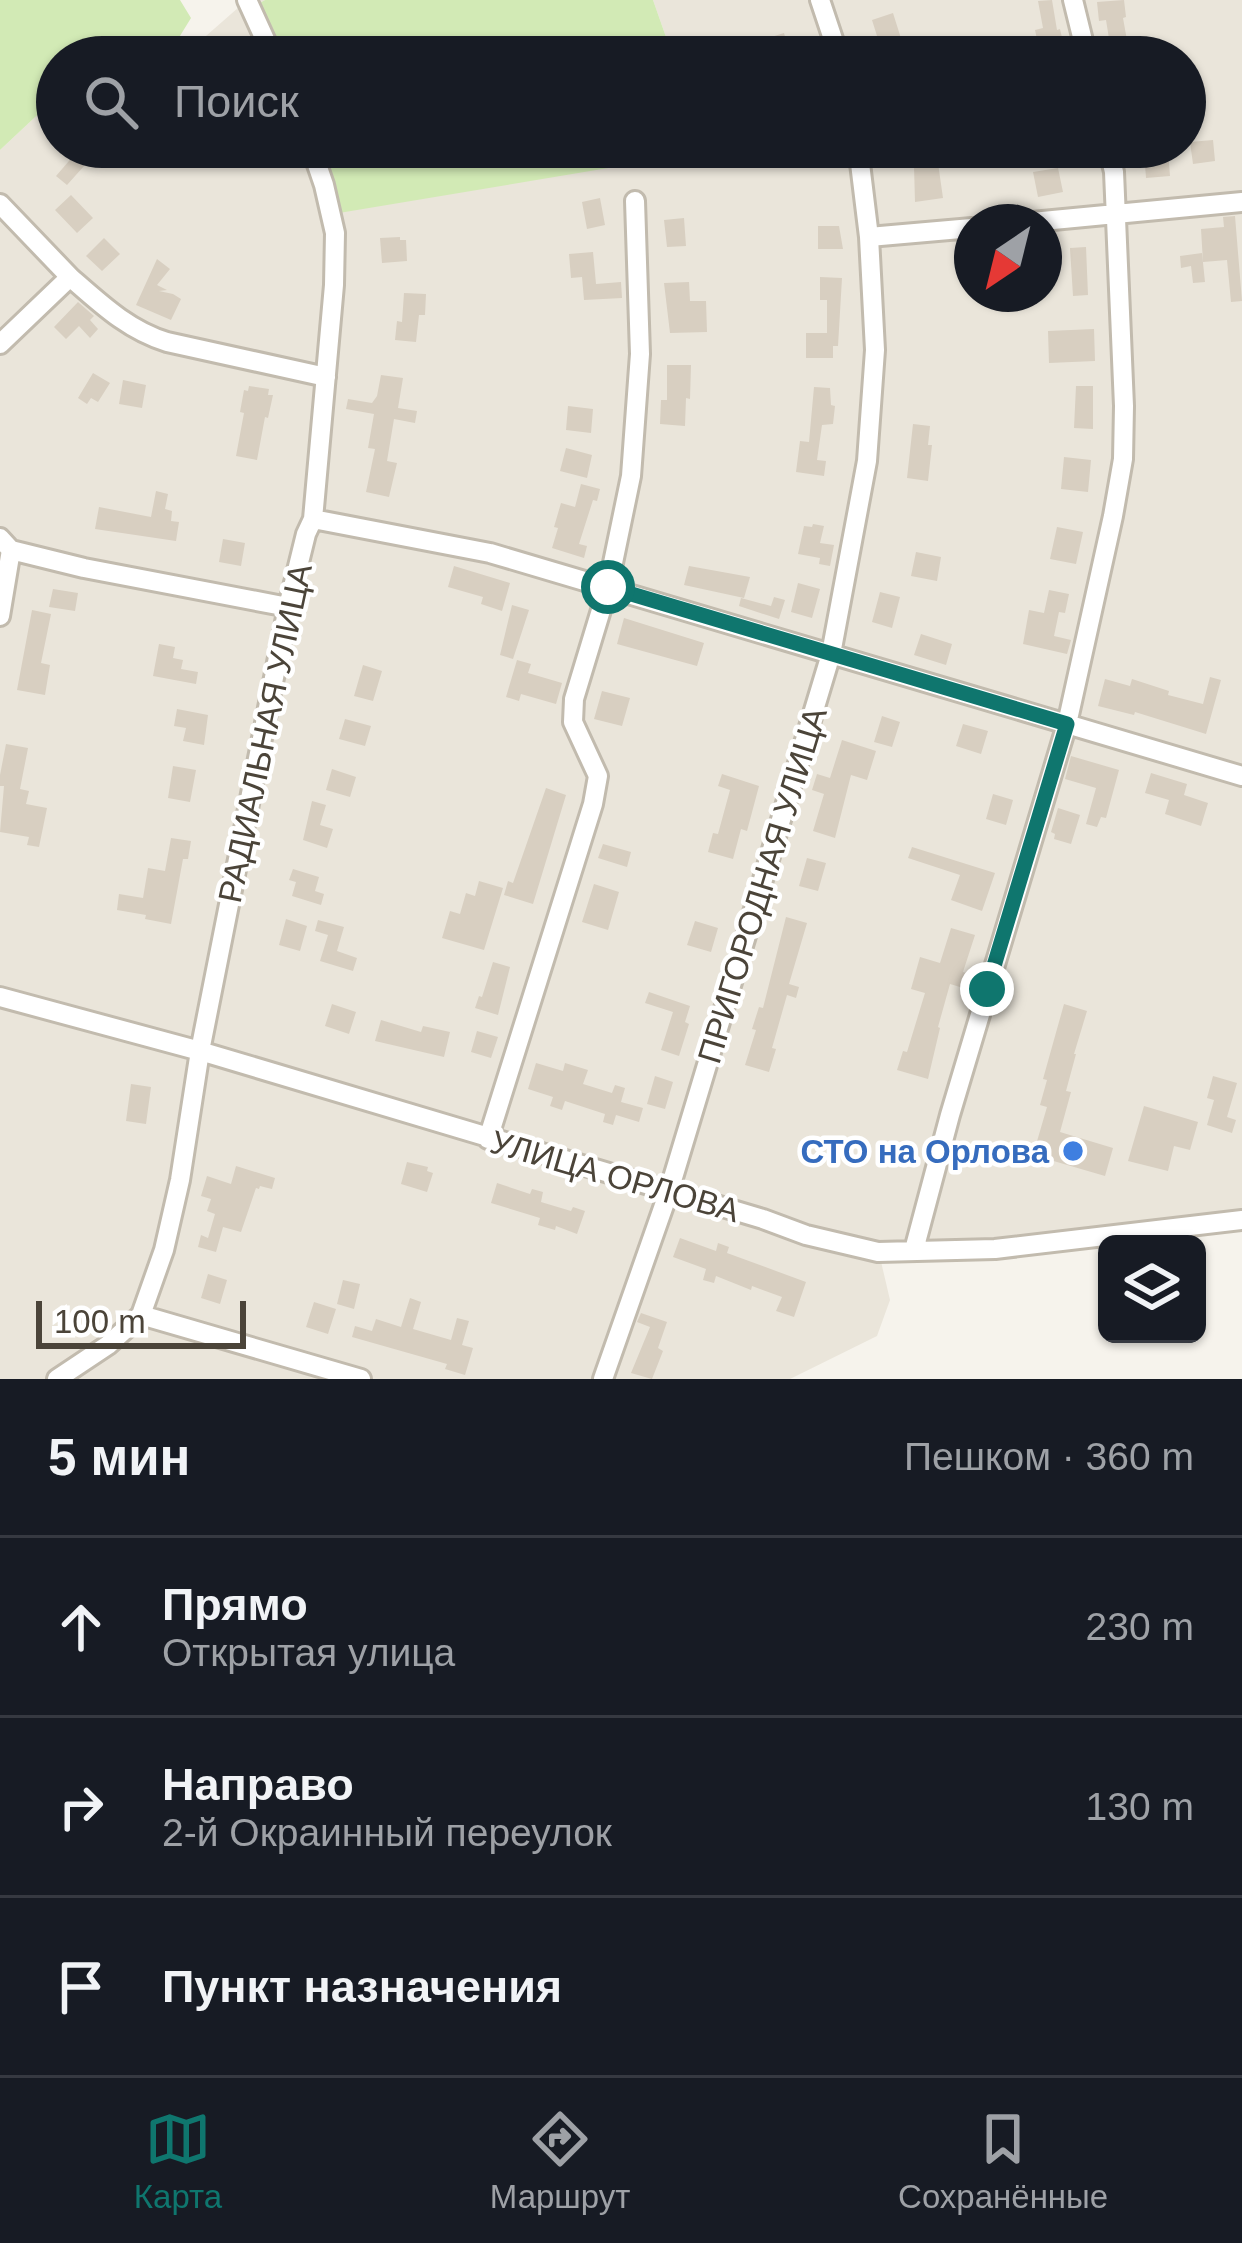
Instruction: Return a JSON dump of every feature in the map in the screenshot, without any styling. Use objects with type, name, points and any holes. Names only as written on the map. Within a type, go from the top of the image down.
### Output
[{"type":"street","points":[[248,0],[264,36]]},
{"type":"street","points":[[820,0],[832,36]]},
{"type":"street","points":[[1073,0],[1082,36]]},
{"type":"street","name":"РАДИАЛЬНАЯ УЛИЦА","points":[[141,1315],[181,1180],[200,1051],[288,608],[313,519],[335,233],[318,168]]},
{"type":"street","name":"ПРИГОРОДНАЯ УЛИЦА","points":[[603,1379],[669,1191],[831,654],[867,461],[874,350],[869,237],[860,168]]},
{"type":"street","points":[[914,1250],[1067,724],[1113,516],[1123,458],[1124,406],[1113,168]]},
{"type":"street","points":[[488,1139],[598,776],[572,722],[631,476],[640,354],[635,201]]},
{"type":"street","points":[[1062,219],[1242,202]]},
{"type":"street","points":[[0,205],[70,277],[142,334],[326,377]]},
{"type":"street","points":[[869,237],[954,229]]},
{"type":"street","points":[[0,344],[70,277]]},
{"type":"street","points":[[313,519],[490,553],[1240,771]]},
{"type":"street","points":[[0,616],[6,544],[84,568],[288,608]]},
{"type":"street","name":"УЛИЦА ОРЛОВА","points":[[0,997],[200,1051],[806,1235],[878,1252],[995,1249],[1242,1221]]},
{"type":"street","points":[[56,1379],[109,1345],[141,1315],[361,1379]]},
{"type":"shaded area","points":[[247,0],[265,0],[258,4],[272,36],[206,36]]},
{"type":"shaded area","points":[[653,0],[1242,0],[1242,1221],[879,1253],[890,1300],[877,1336],[790,1379],[0,1379],[0,150],[36,116],[36,168],[1206,168],[1206,36],[666,36]]},
{"type":"green space","points":[[0,0],[180,0],[191,18],[180,36],[36,36],[36,116],[0,150]]},
{"type":"green space","points":[[265,0],[653,0],[666,36],[272,36],[258,4]]},
{"type":"green space","points":[[326,168],[608,168],[339,213]]},
{"type":"building","points":[[1052,0],[1062,36],[1036,36],[1035,30],[1043,28],[1038,1]]},
{"type":"building","points":[[1124,0],[1126,36],[1109,36],[1106,20],[1099,21],[1097,2]]},
{"type":"building","points":[[893,13],[900,36],[877,36],[872,20]]},
{"type":"building","points":[[1213,140],[1215,161],[1206,162],[1206,141]]},
{"type":"building","points":[[63,168],[82,168],[67,185],[56,176]]},
{"type":"building","points":[[914,168],[939,168],[943,198],[915,202]]},
{"type":"building","points":[[1058,168],[1063,192],[1038,197],[1033,172]]},
{"type":"building","points":[[1145,168],[1169,168],[1170,176],[1146,178]]},
{"type":"building","points":[[71,195],[93,218],[77,233],[55,210]]},
{"type":"building","points":[[600,198],[605,225],[587,229],[582,202]]},
{"type":"building","points":[[1235,216],[1242,301],[1231,302],[1227,260],[1203,262],[1201,229],[1224,227],[1223,217]]},
{"type":"building","points":[[684,218],[686,246],[667,247],[664,220]]},
{"type":"building","points":[[818,226],[839,226],[843,249],[818,249]]},
{"type":"building","points":[[104,238],[120,254],[102,271],[86,256]]},
{"type":"building","points":[[380,238],[406,240],[407,261],[382,263]]},
{"type":"building","points":[[1086,247],[1088,295],[1073,296],[1070,248]]},
{"type":"building","points":[[593,252],[596,284],[621,282],[622,298],[584,300],[582,277],[571,278],[569,254]]},
{"type":"building","points":[[1202,253],[1205,282],[1193,283],[1191,266],[1181,268],[1180,256]]},
{"type":"building","points":[[157,259],[170,269],[157,285],[167,290],[159,291],[181,299],[171,320],[136,305]]},
{"type":"building","points":[[820,277],[842,278],[838,346],[833,346],[833,358],[806,358],[806,333],[827,333],[827,300],[820,300]]},
{"type":"building","points":[[689,282],[690,301],[706,301],[707,332],[670,333],[664,283]]},
{"type":"building","points":[[404,293],[426,294],[416,342],[395,340]]},
{"type":"building","points":[[78,302],[94,316],[90,320],[98,329],[90,338],[79,326],[66,339],[54,327]]},
{"type":"building","points":[[1094,329],[1095,361],[1049,363],[1048,331]]},
{"type":"building","points":[[667,365],[691,365],[685,426],[660,424],[661,400],[667,400]]},
{"type":"building","points":[[93,373],[110,383],[98,402],[91,398],[87,404],[78,398]]},
{"type":"building","points":[[381,375],[403,378],[398,408],[417,411],[415,423],[394,419],[387,461],[397,463],[389,497],[366,492],[375,449],[368,448],[374,414],[346,409],[348,399],[372,403]]},
{"type":"building","points":[[123,380],[146,385],[142,408],[119,404]]},
{"type":"building","points":[[249,386],[269,389],[268,395],[273,395],[257,460],[236,456],[244,390]]},
{"type":"building","points":[[1076,386],[1093,386],[1093,429],[1074,428]]},
{"type":"building","points":[[814,387],[830,388],[835,406],[833,424],[822,425],[817,460],[826,461],[824,476],[796,472],[800,441],[809,442]]},
{"type":"building","points":[[568,406],[593,409],[591,433],[566,430]]},
{"type":"building","points":[[913,424],[930,426],[928,481],[907,478]]},
{"type":"building","points":[[566,448],[592,455],[587,478],[560,471]]},
{"type":"building","points":[[1064,457],[1091,460],[1088,492],[1061,489]]},
{"type":"building","points":[[581,484],[600,489],[579,544],[587,546],[584,558],[552,548],[561,503],[575,507]]},
{"type":"building","points":[[156,491],[168,494],[165,509],[172,511],[171,521],[179,522],[176,541],[95,529],[99,507],[151,517]]},
{"type":"building","points":[[804,526],[824,526],[820,543],[834,545],[830,566],[819,564],[820,558],[798,554]]},
{"type":"building","points":[[1057,527],[1083,532],[1076,564],[1050,559]]},
{"type":"building","points":[[223,539],[245,543],[241,566],[219,562]]},
{"type":"building","points":[[916,552],[941,557],[937,581],[911,576]]},
{"type":"building","points":[[454,566],[510,583],[502,611],[481,604],[483,597],[448,587]]},
{"type":"building","points":[[689,566],[750,577],[744,598],[684,585]]},
{"type":"building","points":[[798,583],[820,589],[812,618],[791,612]]},
{"type":"building","points":[[53,589],[78,593],[75,611],[49,607]]},
{"type":"building","points":[[1049,590],[1069,594],[1054,636],[1071,640],[1067,654],[1023,644],[1029,610],[1044,613]]},
{"type":"building","points":[[880,592],[900,597],[892,628],[872,622]]},
{"type":"building","points":[[774,597],[785,600],[779,619],[739,606],[741,598],[771,606]]},
{"type":"building","points":[[512,605],[529,610],[513,659],[500,655]]},
{"type":"building","points":[[32,610],[51,614],[41,663],[50,665],[45,695],[17,690]]},
{"type":"building","points":[[624,618],[704,643],[697,666],[617,644]]},
{"type":"building","points":[[921,634],[952,644],[946,665],[914,655]]},
{"type":"building","points":[[159,644],[175,647],[173,658],[183,660],[181,669],[198,672],[196,684],[153,676]]},
{"type":"building","points":[[517,660],[531,664],[528,673],[562,683],[556,704],[521,694],[519,701],[506,697]]},
{"type":"building","points":[[363,665],[382,671],[373,701],[354,696]]},
{"type":"building","points":[[1210,677],[1221,680],[1206,734],[1098,706],[1105,679],[1130,686],[1132,679],[1203,704]]},
{"type":"building","points":[[602,691],[630,698],[622,726],[594,719]]},
{"type":"building","points":[[177,709],[208,715],[204,745],[183,741],[186,728],[174,726]]},
{"type":"building","points":[[882,716],[900,722],[892,747],[874,742]]},
{"type":"building","points":[[345,719],[371,726],[365,746],[339,739]]},
{"type":"building","points":[[963,724],[988,731],[981,754],[956,746]]},
{"type":"building","points":[[842,740],[876,751],[867,780],[851,775],[835,838],[813,831],[824,794],[812,790],[817,774],[830,778]]},
{"type":"building","points":[[6,744],[28,748],[20,789],[29,791],[26,804],[47,808],[39,847],[27,845],[29,837],[0,832],[4,786],[0,786],[0,775]]},
{"type":"building","points":[[1071,756],[1119,770],[1106,818],[1101,817],[1097,827],[1086,824],[1096,788],[1065,779]]},
{"type":"building","points":[[173,766],[196,770],[190,802],[168,798]]},
{"type":"building","points":[[332,769],[356,777],[350,797],[326,790]]},
{"type":"building","points":[[1151,773],[1187,784],[1184,795],[1208,803],[1201,826],[1165,814],[1169,800],[1145,793]]},
{"type":"building","points":[[722,774],[759,786],[747,831],[741,829],[733,859],[708,852],[730,790],[718,786]]},
{"type":"building","points":[[546,788],[566,795],[533,904],[504,895],[508,881],[513,883]]},
{"type":"building","points":[[993,794],[1013,800],[1006,825],[986,819]]},
{"type":"building","points":[[312,801],[326,805],[320,825],[333,829],[327,848],[303,840]]},
{"type":"building","points":[[1058,808],[1080,815],[1071,844],[1054,839],[1051,832]]},
{"type":"building","points":[[171,838],[191,841],[171,924],[117,910],[119,894],[143,898],[148,868],[165,871]]},
{"type":"building","points":[[603,844],[631,852],[627,867],[598,858]]},
{"type":"building","points":[[912,847],[995,873],[982,911],[951,900],[960,875],[908,858]]},
{"type":"building","points":[[807,858],[826,863],[818,891],[799,886]]},
{"type":"building","points":[[293,869],[319,877],[315,891],[324,894],[321,905],[292,896]]},
{"type":"building","points":[[479,881],[503,888],[484,950],[442,938],[450,911],[460,914],[466,893],[475,896]]},
{"type":"building","points":[[594,884],[619,892],[608,930],[582,922]]},
{"type":"building","points":[[786,917],[807,923],[789,984],[799,987],[796,998],[787,995],[769,1072],[745,1065]]},
{"type":"building","points":[[286,919],[307,926],[300,951],[279,945]]},
{"type":"building","points":[[318,920],[344,927],[337,951],[357,958],[353,971],[320,961],[328,935],[315,931]]},
{"type":"building","points":[[695,921],[718,928],[711,952],[687,945]]},
{"type":"building","points":[[951,928],[975,935],[963,972],[974,976],[970,990],[950,984],[928,1079],[897,1070],[925,993],[911,989],[920,957],[940,963]]},
{"type":"building","points":[[493,962],[510,967],[498,1015],[475,1008]]},
{"type":"building","points":[[649,992],[690,1006],[679,1056],[661,1050],[673,1012],[645,1003]]},
{"type":"building","points":[[332,1004],[356,1012],[349,1034],[325,1026]]},
{"type":"building","points":[[1064,1004],[1087,1011],[1060,1132],[1113,1148],[1105,1176],[1033,1155],[1047,1107],[1040,1105],[1047,1080],[1043,1079]]},
{"type":"building","points":[[381,1020],[421,1032],[423,1026],[450,1032],[444,1057],[375,1041]]},
{"type":"building","points":[[477,1031],[498,1037],[491,1058],[471,1052]]},
{"type":"building","points":[[536,1063],[563,1071],[565,1063],[588,1070],[583,1084],[612,1093],[615,1085],[625,1088],[621,1102],[643,1108],[639,1122],[616,1115],[613,1125],[603,1122],[605,1114],[565,1101],[562,1110],[550,1106],[553,1097],[528,1089]]},
{"type":"building","points":[[655,1076],[673,1082],[665,1109],[647,1104]]},
{"type":"building","points":[[1213,1076],[1237,1083],[1227,1117],[1236,1120],[1232,1133],[1207,1125],[1214,1100],[1207,1098]]},
{"type":"building","points":[[131,1084],[151,1087],[146,1124],[126,1121]]},
{"type":"building","points":[[1144,1106],[1198,1122],[1190,1150],[1174,1146],[1168,1171],[1128,1161]]},
{"type":"building","points":[[407,1162],[433,1173],[427,1192],[401,1184]]},
{"type":"building","points":[[236,1166],[275,1178],[272,1189],[256,1188],[241,1232],[223,1227],[216,1252],[198,1247],[201,1235],[208,1238],[215,1214],[207,1211],[211,1199],[201,1196],[207,1176],[231,1184]]},
{"type":"building","points":[[497,1183],[530,1194],[532,1189],[543,1192],[541,1202],[585,1211],[577,1234],[538,1225],[540,1218],[491,1203]]},
{"type":"building","points":[[680,1238],[716,1251],[718,1243],[729,1247],[727,1253],[806,1282],[794,1317],[776,1311],[782,1297],[716,1276],[714,1283],[703,1280],[706,1269],[673,1257]]},
{"type":"building","points":[[208,1274],[227,1280],[220,1304],[201,1298]]},
{"type":"building","points":[[343,1280],[360,1284],[354,1309],[337,1304]]},
{"type":"building","points":[[410,1298],[421,1302],[413,1329],[451,1340],[457,1318],[469,1321],[462,1345],[473,1348],[465,1375],[445,1369],[447,1364],[352,1337],[355,1326],[372,1331],[376,1319],[401,1327]]},
{"type":"building","points":[[314,1302],[336,1309],[328,1334],[306,1327]]},
{"type":"building","points":[[641,1313],[667,1322],[652,1379],[631,1373],[650,1327],[637,1322]]},
{"type":"place","name":"СТО на Орлова","points":[[1073,1151]]},
{"type":"route","points":[[608,587],[1067,724],[987,989]]}]
